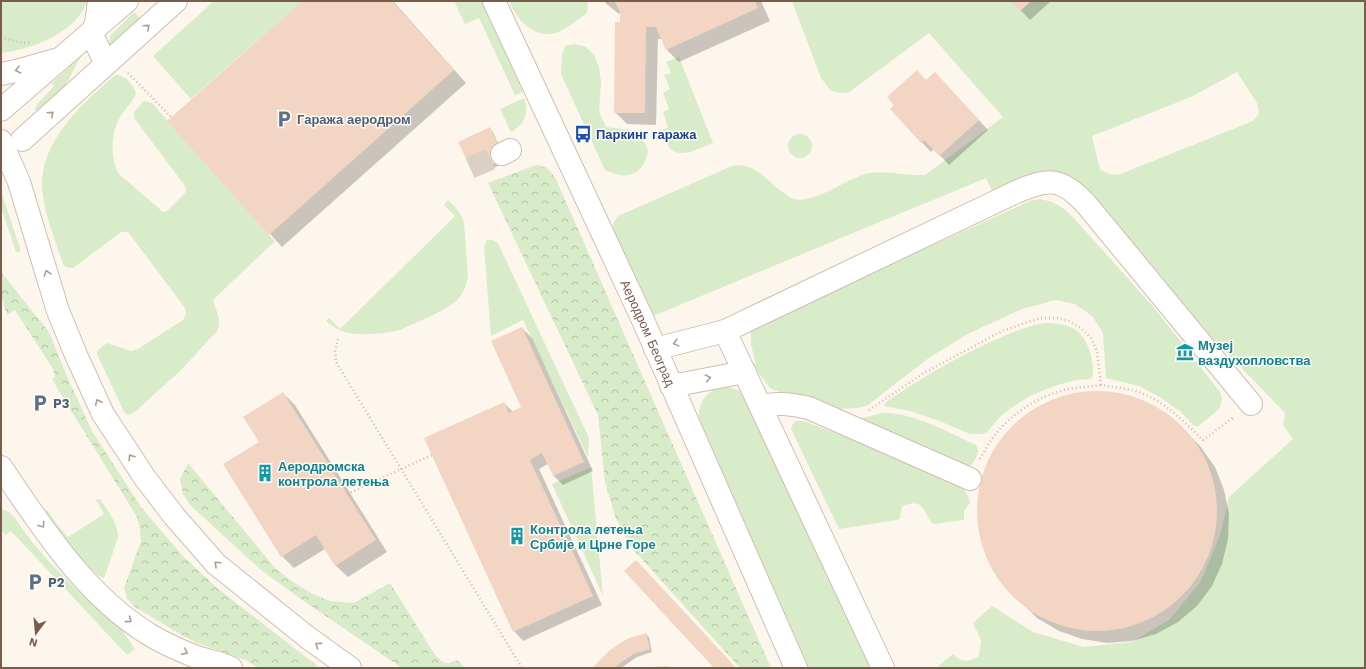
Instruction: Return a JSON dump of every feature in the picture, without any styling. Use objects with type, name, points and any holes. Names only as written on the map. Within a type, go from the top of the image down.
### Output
[{"type":"street","points":[[91,33],[96,24],[99,1]]},
{"type":"street","points":[[127,1],[2,108],[11,141],[28,178],[30,218],[58,311],[103,414],[145,478],[174,516],[216,564],[307,637],[350,668]]},
{"type":"street","points":[[11,141],[106,64],[176,1]]},
{"type":"street","name":"Аеродром Београд","points":[[494,1],[596,218],[796,668]]},
{"type":"street","points":[[91,33],[106,64]]},
{"type":"street","points":[[1,74],[62,58]]},
{"type":"street","points":[[655,349],[725,331],[1016,192],[1032,185],[1056,182],[1065,185],[1076,193],[1086,204],[1251,404]]},
{"type":"street","points":[[725,331],[883,668]]},
{"type":"street","points":[[671,386],[744,372]]},
{"type":"street","points":[[761,407],[769,404],[794,405],[809,408],[970,479]]},
{"type":"street","points":[[1,467],[61,552],[111,607],[150,635],[194,656],[231,668]]},
{"type":"path","points":[[1,37],[22,43],[34,42]]},
{"type":"path","points":[[126,71],[171,117]]},
{"type":"path","points":[[841,422],[871,409],[924,373],[1002,331],[1040,318],[1057,318],[1069,321],[1081,328],[1091,338],[1097,351],[1101,385]]},
{"type":"path","points":[[338,339],[335,350],[336,362],[522,668]]},
{"type":"path","points":[[970,479],[994,434],[1016,413],[1037,400],[1064,390],[1101,385],[1135,391],[1157,401],[1179,416],[1203,440],[1251,404]]},
{"type":"path","points":[[347,494],[432,455]]},
{"type":"green space","points":[[1,1],[87,1],[82,12],[74,22],[52,38],[26,48],[1,53]]},
{"type":"green space","points":[[214,1],[302,1],[191,99],[153,56]]},
{"type":"green space","points":[[454,1],[483,1],[523,92],[515,95],[479,18],[465,24]]},
{"type":"green space","points":[[509,1],[587,1],[588,4],[587,13],[559,32],[548,34],[533,30],[521,21]]},
{"type":"green space","points":[[792,1],[1365,1],[1365,668],[936,668],[953,654],[959,659],[966,661],[979,656],[981,640],[973,623],[992,606],[1033,632],[1084,647],[1132,642],[1170,619],[1201,581],[1220,535],[1229,497],[1293,439],[1283,425],[1285,413],[1194,319],[1079,188],[993,193],[986,178],[653,316],[613,233],[613,224],[618,216],[732,166],[740,165],[755,170],[790,197],[802,200],[830,191],[865,174],[887,172],[925,175],[1003,117],[929,33],[848,93],[831,91],[821,78]],"holes":[[[1237,72],[1257,103],[1259,113],[1253,121],[1118,175],[1100,170],[1092,136],[1191,97]]]},
{"type":"green space","points":[[134,12],[141,19],[109,47],[110,36]]},
{"type":"green space","points":[[574,44],[586,47],[594,55],[599,67],[601,82],[599,112],[606,127],[630,130],[642,138],[648,150],[644,163],[635,173],[630,175],[620,175],[605,170],[561,74],[562,55],[565,46]]},
{"type":"green space","points":[[81,56],[64,88],[36,112],[35,108],[38,103],[54,86],[52,83]]},
{"type":"green space","points":[[679,57],[713,143],[684,153],[673,151],[669,147],[663,130],[668,127],[663,112],[669,109],[663,93],[670,89],[664,75],[671,73],[666,62]]},
{"type":"green space","points":[[115,75],[125,78],[136,93],[134,99],[118,120],[115,128],[113,152],[119,174],[163,212],[167,211],[185,193],[185,186],[134,118],[134,112],[144,101],[152,103],[275,241],[213,300],[219,319],[217,331],[182,369],[137,410],[127,415],[124,412],[97,354],[97,351],[107,343],[131,351],[138,349],[183,320],[186,314],[185,308],[128,232],[121,232],[73,268],[66,267],[63,264],[46,213],[42,177],[46,160],[53,143],[63,128],[88,99]]},
{"type":"green space","points":[[524,98],[526,109],[525,118],[520,126],[511,132],[500,109]]},
{"type":"green space","points":[[800,134],[809,137],[812,146],[809,155],[800,158],[791,155],[788,146],[791,137]]},
{"type":"green space","points":[[536,165],[546,167],[555,177],[771,668],[740,668],[630,546],[615,516],[605,482],[598,415],[488,183]]},
{"type":"green space","points":[[1,191],[21,251],[16,252],[1,207]]},
{"type":"green space","points":[[1039,199],[1057,204],[1072,216],[1156,310],[1220,392],[1222,401],[1218,410],[1200,425],[1197,427],[1193,425],[1181,412],[1158,396],[1139,386],[1106,378],[1103,333],[1092,316],[1075,304],[1056,300],[1022,309],[970,333],[930,357],[868,405],[858,408],[837,409],[787,395],[770,388],[757,371],[751,344],[751,327],[1030,201]]},
{"type":"green space","points":[[448,200],[458,210],[464,223],[468,275],[464,291],[456,301],[438,312],[400,330],[386,333],[353,334],[337,329],[326,321],[329,318],[340,329],[443,228],[455,216],[444,205]]},
{"type":"green space","points":[[487,240],[493,240],[498,243],[589,438],[588,457],[523,320],[491,336],[484,247]]},
{"type":"green space","points":[[1,272],[49,332],[92,431],[141,507],[181,554],[217,588],[320,668],[259,668],[245,660],[185,637],[135,607],[128,600],[124,588],[141,541],[137,517],[57,388],[52,378],[55,377],[53,369],[15,310],[7,315],[1,296]]},
{"type":"green space","points":[[1045,323],[1069,326],[1081,334],[1090,351],[1093,364],[1093,376],[1090,379],[1077,380],[1057,385],[1030,396],[1011,408],[1000,417],[987,432],[983,434],[970,434],[910,411],[884,406],[885,403],[910,386],[961,356],[1016,331]]},
{"type":"green space","points":[[721,387],[735,389],[747,397],[871,668],[808,668],[699,419],[701,403],[707,395],[715,389]]},
{"type":"green space","points":[[883,413],[906,416],[931,424],[955,435],[976,445],[978,452],[976,457],[971,465],[967,465],[858,423],[858,419]]},
{"type":"green space","points":[[796,421],[804,421],[947,476],[964,490],[969,498],[970,503],[964,511],[964,520],[933,524],[922,508],[915,503],[903,506],[900,518],[897,520],[839,529],[791,429]]},
{"type":"green space","points":[[188,463],[275,568],[293,582],[311,593],[330,601],[354,603],[390,583],[435,655],[445,663],[459,661],[465,668],[402,668],[261,570],[190,505],[183,494],[180,479]]},
{"type":"green space","points":[[591,467],[603,596],[552,484]]},
{"type":"green space","points":[[100,499],[112,517],[118,532],[118,537],[103,578],[96,574],[64,541],[43,514],[47,510],[68,537],[104,514],[96,500]]},
{"type":"green space","points":[[1,509],[9,512],[14,517],[32,542],[83,596],[119,626],[135,649],[127,655],[11,531],[6,535],[1,530]]},
{"type":"building","name":"Гаража аеродром","points":[[302,1],[392,1],[454,70],[269,235],[167,121]]},
{"type":"building","points":[[613,1],[755,1],[758,8],[666,50],[656,27],[646,27],[645,113],[614,113],[615,22],[620,22],[620,12]]},
{"type":"building","points":[[1011,1],[1031,1],[1020,11]]},
{"type":"building","points":[[917,70],[926,80],[935,72],[979,120],[939,156],[924,140],[921,143],[890,109],[894,105],[887,97]]},
{"type":"building","points":[[490,127],[504,159],[473,173],[458,142]]},
{"type":"building","name":"Контрола летења Србије и Црне Горе","points":[[522,327],[584,462],[553,476],[542,453],[530,460],[593,596],[513,632],[424,438],[504,402],[509,413],[521,407],[491,341]]},
{"type":"building","points":[[1097,391],[1132,396],[1143,400],[1164,411],[1182,426],[1197,444],[1208,465],[1212,476],[1217,511],[1212,546],[1208,557],[1197,578],[1182,596],[1164,611],[1143,622],[1132,626],[1097,631],[1062,626],[1051,622],[1030,611],[1012,596],[997,578],[986,557],[982,546],[977,511],[982,476],[986,465],[997,444],[1012,426],[1030,411],[1051,400],[1062,396]]},
{"type":"building","points":[[283,392],[376,540],[335,566],[316,535],[281,557],[223,464],[259,442],[243,417]]},
{"type":"building","points":[[636,560],[736,668],[714,668],[624,571]]},
{"type":"building","points":[[646,633],[650,649],[634,654],[615,668],[593,668],[610,650],[627,639]]},
{"type":"building","points":[[667,666],[676,668],[650,667]]},
{"type":"tunnel","points":[[470,168],[502,154]]},
{"type":"place","name":"Гаража аеродром","points":[[284,119]]},
{"type":"place","name":"Паркинг гаража","points":[[583,134]]},
{"type":"place","name":"Музеј ваздухопловства","points":[[1185,352]]},
{"type":"place","name":"P3","points":[[40,403]]},
{"type":"place","name":"Аеродромска контрола летења","points":[[265,473]]},
{"type":"place","name":"Контрола летења Србије и Црне Горе","points":[[517,536]]},
{"type":"place","name":"P2","points":[[35,582]]}]
